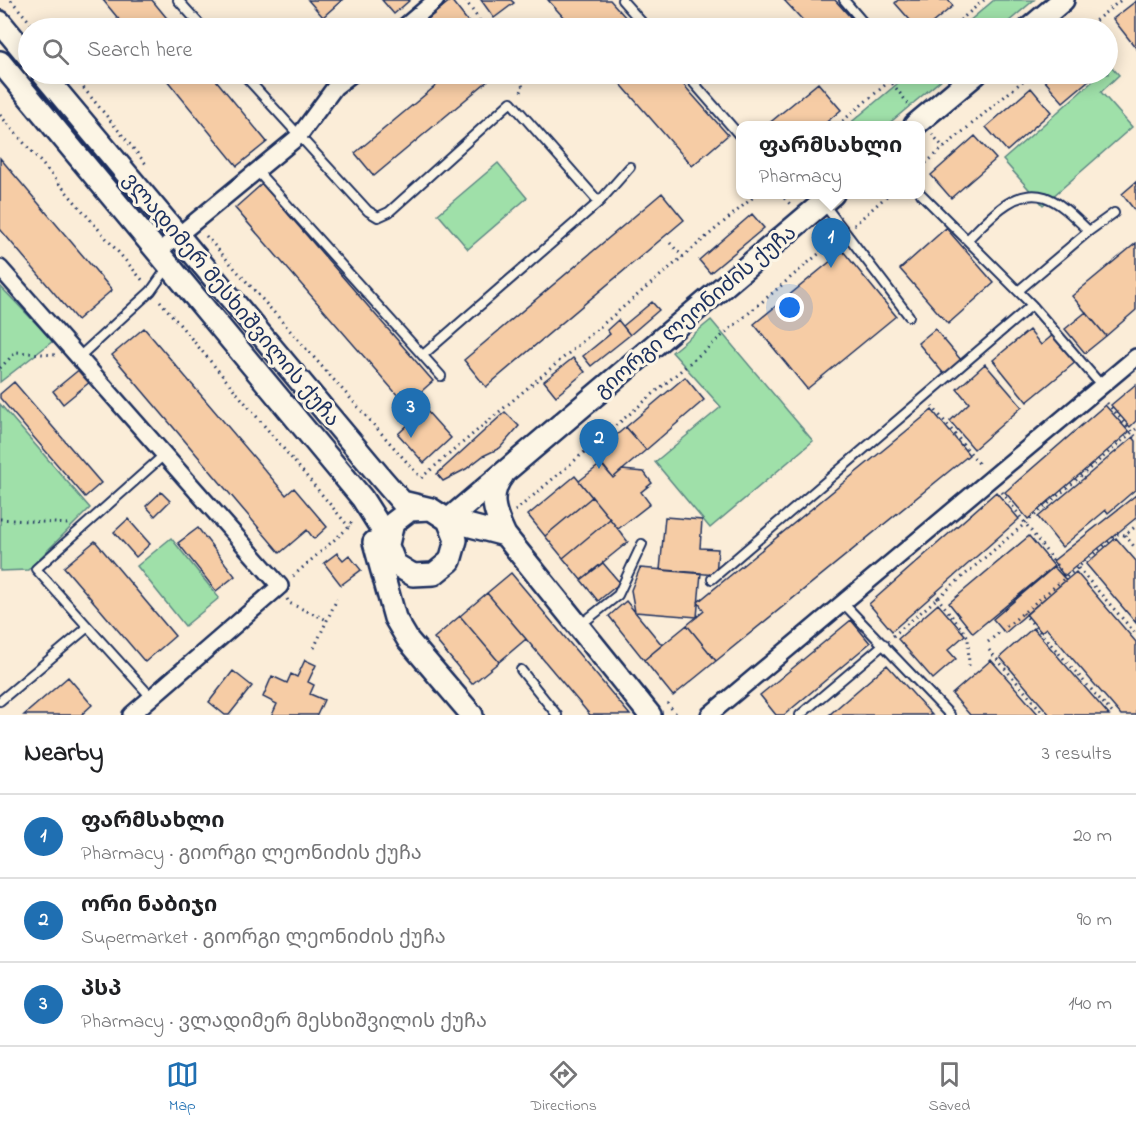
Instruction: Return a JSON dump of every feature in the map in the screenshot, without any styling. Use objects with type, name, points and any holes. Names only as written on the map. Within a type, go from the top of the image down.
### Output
[{"type":"street","points":[[415,18],[436,0]]},
{"type":"street","points":[[1042,18],[1063,0]]},
{"type":"street","points":[[0,22],[18,44]]},
{"type":"street","name":"ვლადიმერ მესხიშვილის ქუჩა","points":[[0,62],[18,84]]},
{"type":"street","name":"ვლადიმერ მესხიშვილის ქუჩა","points":[[18,84],[362,498],[388,544]]},
{"type":"street","name":"ვლადიმერ მესხიშვილის ქუჩა","points":[[52,84],[186,229],[402,502],[505,535]]},
{"type":"street","points":[[164,259],[186,229],[299,136],[339,84]]},
{"type":"street","points":[[921,121],[964,84]]},
{"type":"street","name":"გიორგი ლეონიძის ქუჩა","points":[[439,515],[505,472],[828,199]]},
{"type":"street","points":[[0,268],[280,586],[131,715]]},
{"type":"street","points":[[710,715],[1136,357]]},
{"type":"street","points":[[505,472],[495,485],[495,514],[505,535],[650,715]]},
{"type":"street","points":[[362,498],[395,618],[408,640],[472,715]]},
{"type":"street","points":[[410,510],[439,515],[456,540],[450,561],[434,574],[413,575],[395,564],[388,544],[393,524],[410,510]]},
{"type":"street","points":[[395,618],[413,575]]},
{"type":"lane","points":[[178,0],[194,18]]},
{"type":"lane","points":[[622,0],[637,18]]},
{"type":"lane","points":[[844,0],[859,18]]},
{"type":"lane","points":[[252,84],[368,211],[378,217],[389,212],[511,102],[599,202]]},
{"type":"lane","points":[[695,84],[736,131]]},
{"type":"lane","points":[[423,355],[599,202],[630,168]]},
{"type":"lane","points":[[257,171],[441,376]]},
{"type":"lane","points":[[967,240],[1007,203],[1026,196],[1044,196],[1066,209],[1089,231]]},
{"type":"lane","points":[[925,198],[1032,305],[1099,388]]},
{"type":"lane","points":[[828,199],[845,232],[909,316]]},
{"type":"lane","points":[[1018,291],[1114,213]]},
{"type":"lane","points":[[79,357],[151,291],[164,259]]},
{"type":"lane","points":[[712,579],[1032,305]]},
{"type":"lane","points":[[151,698],[36,568],[164,455]]},
{"type":"lane","points":[[579,627],[618,595],[642,544]]},
{"type":"lane","points":[[843,603],[950,715]]},
{"type":"lane","points":[[0,701],[88,627]]},
{"type":"lane","points":[[800,715],[884,644]]},
{"type":"lane","points":[[521,670],[556,715]]},
{"type":"path","points":[[11,0],[26,18]]},
{"type":"path","points":[[465,0],[478,18]]},
{"type":"path","points":[[963,18],[984,0]]},
{"type":"path","points":[[1098,18],[1121,0]]},
{"type":"path","points":[[80,84],[151,170]]},
{"type":"path","points":[[511,102],[520,93],[523,87],[522,84]]},
{"type":"path","points":[[844,121],[886,84]]},
{"type":"path","points":[[925,165],[1019,84]]},
{"type":"path","points":[[0,115],[349,527]]},
{"type":"path","points":[[186,229],[421,478],[752,199]]},
{"type":"path","points":[[514,513],[884,199]]},
{"type":"path","points":[[670,243],[684,258]]},
{"type":"path","points":[[0,368],[16,352],[79,357]]},
{"type":"path","points":[[1099,388],[1136,437]]},
{"type":"path","points":[[884,644],[1136,429]]},
{"type":"path","points":[[327,620],[289,603],[280,586],[310,563],[349,527],[362,498]]},
{"type":"path","points":[[0,519],[85,525]]},
{"type":"path","points":[[1125,535],[1136,526]]},
{"type":"path","points":[[988,642],[1118,534],[1125,535],[1136,549]]},
{"type":"path","points":[[1078,568],[1136,634]]},
{"type":"path","points":[[937,597],[968,637],[969,668]]},
{"type":"path","points":[[314,648],[337,599]]},
{"type":"path","points":[[1023,613],[1114,715]]},
{"type":"path","points":[[989,650],[1045,715]]},
{"type":"path","points":[[662,697],[677,715]]},
{"type":"green space","points":[[994,0],[1034,0],[1013,18],[973,18]]},
{"type":"green space","points":[[897,84],[936,84],[892,121],[853,121]]},
{"type":"green space","points":[[1090,84],[1109,84],[1101,92],[1132,127],[1043,205],[1003,160]]},
{"type":"green space","points":[[498,163],[527,198],[468,249],[438,214]]},
{"type":"green space","points":[[0,286],[53,341],[0,382]]},
{"type":"green space","points":[[711,320],[813,441],[710,528],[655,462],[721,407],[672,352]]},
{"type":"green space","points":[[0,404],[90,508],[28,570],[0,571]]},
{"type":"green space","points":[[171,538],[219,598],[185,626],[137,566]]},
{"type":"building","points":[[103,0],[152,0],[167,18],[118,18]]},
{"type":"building","points":[[308,0],[342,0],[323,17]]},
{"type":"building","points":[[382,0],[410,0],[394,14]]},
{"type":"building","points":[[451,0],[465,18],[429,18]]},
{"type":"building","points":[[481,0],[511,0],[514,3],[494,18]]},
{"type":"building","points":[[548,0],[610,0],[626,18],[564,18]]},
{"type":"building","points":[[784,0],[835,0],[851,18],[801,18]]},
{"type":"building","points":[[898,0],[948,0],[953,6],[938,18],[908,18],[895,3]]},
{"type":"building","points":[[1136,1],[1136,48],[1118,25],[1118,18],[1114,18]]},
{"type":"building","points":[[170,84],[219,84],[267,142],[237,166]]},
{"type":"building","points":[[438,84],[484,84],[374,176],[355,153]]},
{"type":"building","points":[[621,84],[683,84],[728,135],[692,166]]},
{"type":"building","points":[[817,84],[841,110],[828,121],[772,121]]},
{"type":"building","points":[[1047,84],[1084,84],[1063,102]]},
{"type":"building","points":[[1031,88],[1051,112],[1007,151],[986,127]]},
{"type":"building","points":[[975,136],[996,159],[951,198],[931,175]]},
{"type":"building","points":[[0,158],[112,290],[77,320],[0,229]]},
{"type":"building","points":[[1136,182],[1136,212],[1122,194]]},
{"type":"building","points":[[262,184],[433,381],[406,405],[235,208]]},
{"type":"building","points":[[662,193],[684,220],[486,387],[464,360]]},
{"type":"building","points":[[752,214],[764,228],[710,273],[699,260]]},
{"type":"building","points":[[946,228],[994,283],[948,324],[900,269]]},
{"type":"building","points":[[1136,243],[1136,310],[1106,336],[1072,296]]},
{"type":"building","points":[[843,251],[896,316],[807,389],[754,324]]},
{"type":"building","points":[[652,302],[659,310],[630,335],[623,326]]},
{"type":"building","points":[[1086,312],[1106,336],[1085,353],[1065,329]]},
{"type":"building","points":[[618,320],[630,335],[591,366],[583,356],[610,334],[607,330]]},
{"type":"building","points":[[144,328],[286,495],[294,488],[327,527],[314,539],[307,530],[280,553],[112,355]]},
{"type":"building","points":[[935,329],[961,360],[944,374],[918,343]]},
{"type":"building","points":[[1029,330],[1041,345],[1054,334],[1077,361],[1027,402],[993,360]]},
{"type":"building","points":[[573,358],[585,372],[556,396],[544,381]]},
{"type":"building","points":[[985,364],[1022,407],[974,449],[950,421],[969,403],[957,389]]},
{"type":"building","points":[[81,368],[91,381],[63,404],[53,391]]},
{"type":"building","points":[[685,377],[704,400],[646,450],[626,427]]},
{"type":"building","points":[[14,382],[101,483],[85,497],[0,398],[0,394]]},
{"type":"building","points":[[1136,384],[1136,421],[1130,427],[1111,405]]},
{"type":"building","points":[[1105,405],[1129,432],[1028,519],[1005,492]]},
{"type":"building","points":[[425,409],[451,438],[424,463],[398,434]]},
{"type":"building","points":[[932,410],[969,455],[716,661],[687,625],[704,611],[698,602]]},
{"type":"building","points":[[505,412],[519,426],[500,448],[443,481],[437,474]]},
{"type":"building","points":[[626,427],[646,450],[613,478],[594,454]]},
{"type":"building","points":[[1133,437],[1136,441],[1136,489],[1108,513],[1106,510],[1062,547],[1038,517]]},
{"type":"building","points":[[601,464],[613,478],[622,470],[644,472],[652,483],[641,492],[650,504],[618,529],[579,481]]},
{"type":"building","points":[[575,476],[592,497],[545,536],[528,515]]},
{"type":"building","points":[[161,492],[170,501],[155,516],[146,506]]},
{"type":"building","points":[[996,492],[1019,519],[892,631],[869,604]]},
{"type":"building","points":[[1136,495],[1136,518],[1064,576],[1053,561]]},
{"type":"building","points":[[592,497],[610,519],[563,558],[545,536]]},
{"type":"building","points":[[665,517],[702,520],[700,548],[718,549],[716,575],[660,570]]},
{"type":"building","points":[[128,519],[150,544],[136,557],[114,532]]},
{"type":"building","points":[[610,519],[628,542],[581,580],[563,558]]},
{"type":"building","points":[[198,528],[235,576],[216,591],[178,543]]},
{"type":"building","points":[[1029,536],[1054,566],[973,633],[949,603]]},
{"type":"building","points":[[1116,538],[1136,561],[1136,623],[1086,564]]},
{"type":"building","points":[[95,541],[175,636],[145,662],[64,567]]},
{"type":"building","points":[[337,553],[343,560],[349,555],[361,570],[341,585],[324,563]]},
{"type":"building","points":[[603,563],[620,583],[598,601],[581,580]]},
{"type":"building","points":[[1054,567],[1066,580],[1005,633],[993,619]]},
{"type":"building","points":[[640,568],[701,573],[697,617],[635,612],[631,590]]},
{"type":"building","points":[[1076,572],[1136,642],[1136,715],[1121,715],[1046,628],[1041,632],[1026,614]]},
{"type":"building","points":[[511,573],[630,715],[590,715],[487,593]]},
{"type":"building","points":[[487,593],[526,639],[499,662],[460,616]]},
{"type":"building","points":[[626,601],[662,645],[644,660],[609,616]]},
{"type":"building","points":[[938,604],[965,635],[948,650],[956,659],[933,679],[898,639]]},
{"type":"building","points":[[460,616],[499,662],[472,684],[434,638]]},
{"type":"building","points":[[851,620],[870,643],[784,715],[776,715],[760,695]]},
{"type":"building","points":[[687,625],[716,661],[673,696],[644,660]]},
{"type":"building","points":[[1033,628],[1109,715],[1050,715],[1000,657]]},
{"type":"building","points":[[305,660],[316,665],[308,682],[314,685],[310,694],[324,700],[317,715],[272,715],[277,704],[263,697],[272,676],[287,683],[291,674],[297,677]]},
{"type":"building","points":[[991,660],[1039,715],[970,715],[952,694]]},
{"type":"building","points":[[887,665],[932,715],[829,715]]},
{"type":"building","points":[[233,671],[252,686],[229,715],[225,715],[209,702]]},
{"type":"building","points":[[68,677],[92,705],[81,715],[24,715]]},
{"type":"place","name":"ფარმსახლი","points":[[831,268]]},
{"type":"place","name":"პსპ","points":[[411,438]]},
{"type":"place","name":"ორი ნაბიჯი","points":[[599,469]]}]
